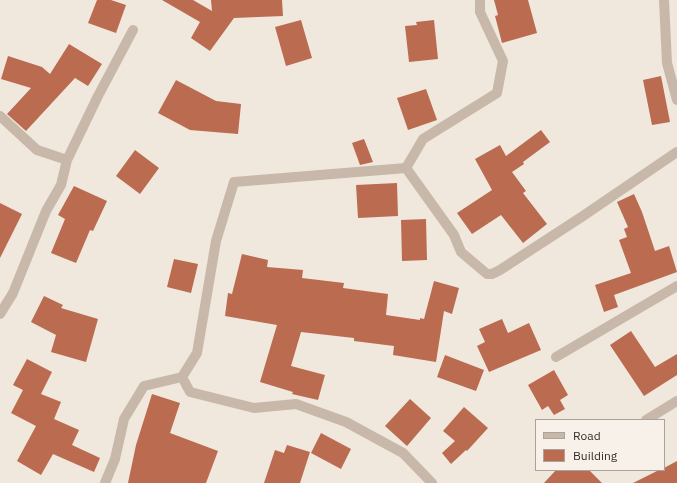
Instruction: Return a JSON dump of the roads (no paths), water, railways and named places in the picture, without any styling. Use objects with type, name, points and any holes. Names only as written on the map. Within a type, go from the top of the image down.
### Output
[{"type":"street","points":[[406,168],[424,139],[497,93],[503,61],[480,12],[480,0]]},
{"type":"street","points":[[664,0],[667,62],[677,100]]},
{"type":"street","points":[[0,314],[13,293],[46,211],[61,185],[67,160],[98,96],[133,30]]},
{"type":"street","points":[[0,116],[38,150],[67,160]]},
{"type":"street","points":[[406,168],[454,235],[461,252],[486,274],[492,274],[583,216],[677,152]]},
{"type":"street","points":[[105,483],[115,459],[124,419],[144,386],[182,377],[197,354],[216,241],[234,182],[406,168]]},
{"type":"street","points":[[556,357],[677,286]]},
{"type":"street","points":[[182,377],[190,392],[254,408],[296,404],[346,422],[403,454],[432,483]]},
{"type":"street","points":[[648,419],[677,401]]}]
